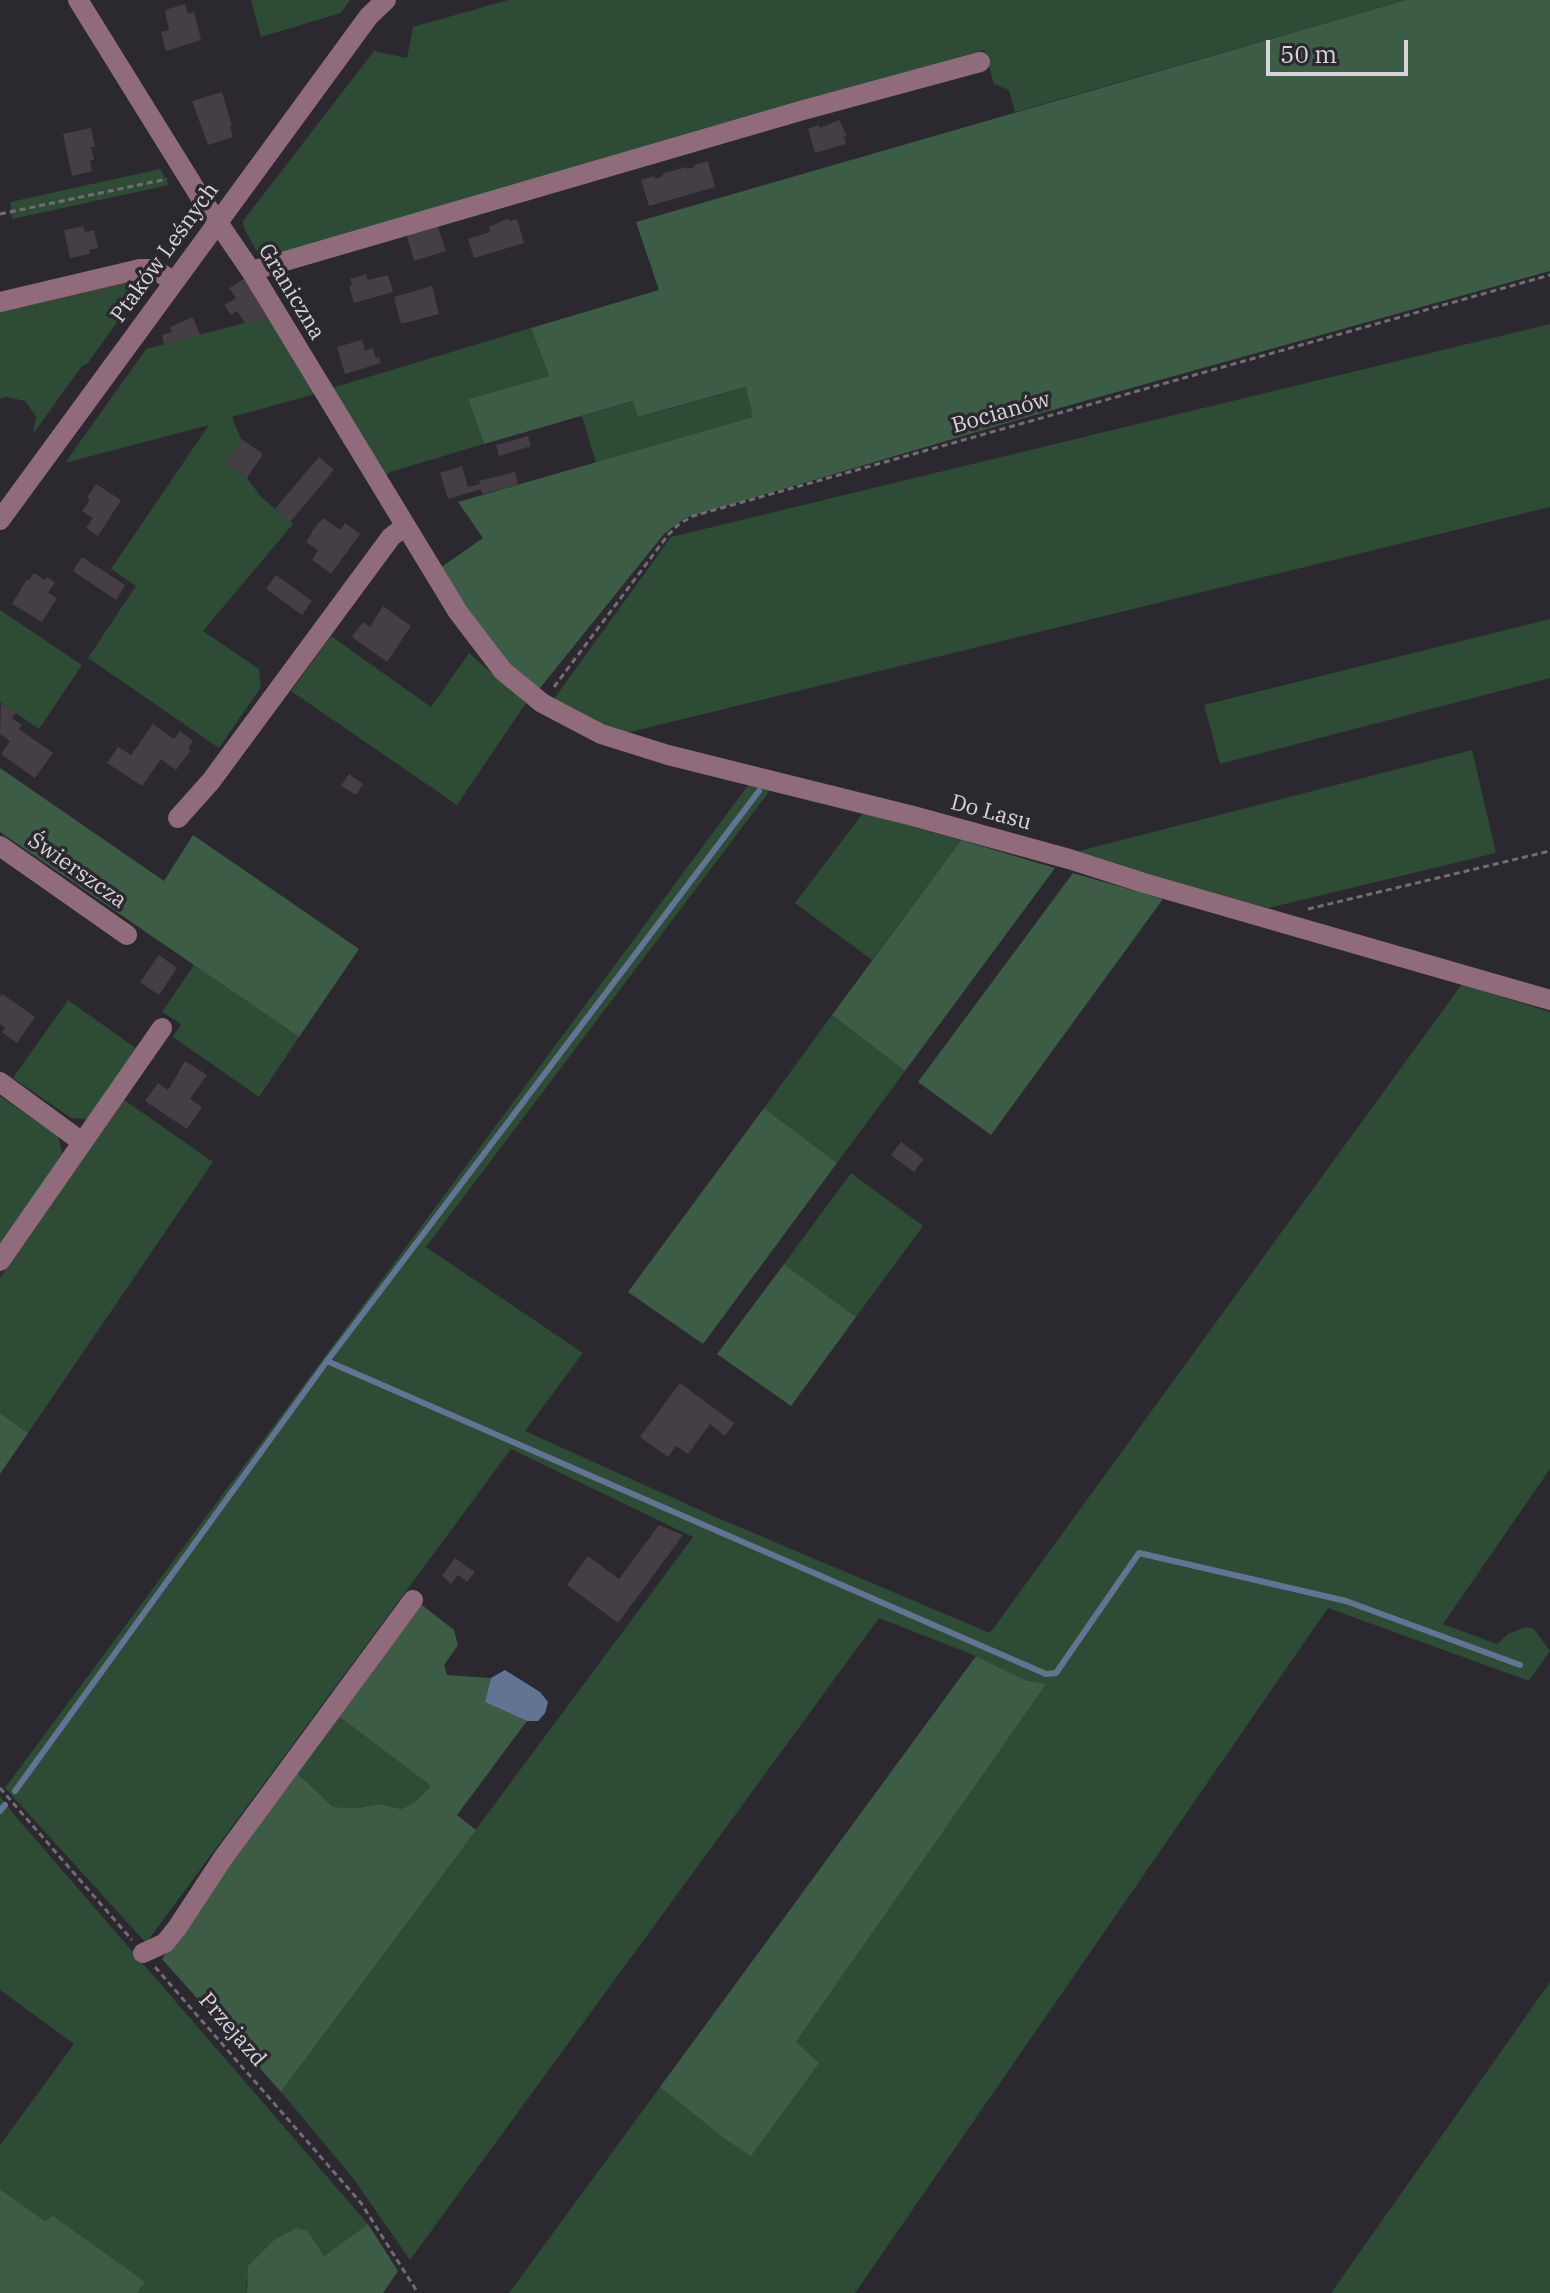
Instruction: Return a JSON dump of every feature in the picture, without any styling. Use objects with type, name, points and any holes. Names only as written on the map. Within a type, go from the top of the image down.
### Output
[{"type":"street","name":"Graniczna","points":[[78,0],[251,271],[458,612]]},
{"type":"street","name":"Ptaków Leśnych","points":[[0,520],[371,8],[386,0]]},
{"type":"street","points":[[251,271],[754,124],[980,62]]},
{"type":"street","points":[[0,302],[140,269],[159,271],[173,281]]},
{"type":"street","points":[[178,818],[211,781],[391,537],[405,526]]},
{"type":"street","name":"Do Lasu","points":[[458,612],[503,671],[542,703],[601,734],[668,755],[1069,859],[1550,1000]]},
{"type":"street","name":"Świerszcza","points":[[0,846],[127,935]]},
{"type":"street","points":[[0,1261],[162,1028]]},
{"type":"street","points":[[0,1082],[82,1142]]},
{"type":"street","points":[[143,1953],[165,1943],[177,1928],[223,1858],[413,1600]]},
{"type":"path","points":[[0,214],[163,180],[185,172]]},
{"type":"path","name":"Bocianów","points":[[542,703],[668,535],[693,516],[1550,275]]},
{"type":"path","points":[[1267,918],[1550,851]]},
{"type":"path","name":"Przejazd","points":[[0,1788],[361,2203],[418,2293]]},
{"type":"green space","points":[[251,0],[350,0],[341,13],[261,37]]},
{"type":"green space","points":[[508,0],[1406,0],[1015,112],[1009,90],[994,84],[984,50],[261,259],[243,221],[374,51],[407,58],[413,27]]},
{"type":"green space","points":[[1406,0],[1550,0],[1550,271],[1031,416],[685,518],[664,534],[536,693],[497,656],[440,568],[483,538],[458,502],[753,417],[746,387],[638,417],[633,401],[484,444],[468,399],[549,376],[531,328],[659,290],[636,222]]},
{"type":"green space","points":[[160,169],[169,185],[12,219],[10,202]]},
{"type":"green space","points":[[137,277],[141,289],[33,434],[36,416],[25,401],[6,397],[0,399],[0,309]]},
{"type":"green space","points":[[267,317],[315,394],[232,417],[241,439],[225,463],[247,478],[261,497],[293,524],[203,631],[259,669],[261,687],[219,748],[88,658],[136,586],[111,569],[209,425],[65,463],[146,349]]},
{"type":"green space","points":[[1550,324],[1550,507],[622,734],[553,700],[671,537]]},
{"type":"green space","points":[[531,328],[549,376],[468,399],[484,444],[390,472],[384,477],[332,388]]},
{"type":"green space","points":[[747,387],[754,417],[596,463],[582,416],[634,401],[639,417]]},
{"type":"green space","points":[[0,610],[82,665],[39,729],[0,702]]},
{"type":"green space","points":[[1550,619],[1550,678],[1220,764],[1204,705]]},
{"type":"green space","points":[[331,636],[431,707],[469,653],[526,703],[457,805],[291,691]]},
{"type":"green space","points":[[1472,750],[1496,853],[1268,908],[1071,853]]},
{"type":"green space","points":[[0,768],[164,881],[193,835],[359,949],[299,1037],[0,832]]},
{"type":"green space","points":[[749,784],[771,789],[426,1247],[583,1353],[525,1431],[711,1515],[990,1633],[1462,984],[1550,1012],[1550,1469],[1443,1624],[1497,1644],[1508,1634],[1526,1627],[1534,1629],[1550,1651],[1529,1681],[1328,1608],[855,2293],[509,2293],[660,2087],[726,2140],[750,2155],[796,2042],[1045,1684],[1025,1680],[976,1656],[879,1618],[410,2260],[353,2178],[281,2092],[693,1537],[511,1449],[146,1943],[5,1788]]},
{"type":"green space","points":[[863,813],[961,840],[872,960],[795,903]]},
{"type":"green space","points":[[961,840],[1055,868],[905,1071],[832,1015]]},
{"type":"green space","points":[[1073,873],[1163,899],[991,1135],[918,1082]]},
{"type":"green space","points":[[194,965],[299,1037],[259,1097],[173,1037],[181,1024],[162,1012]]},
{"type":"green space","points":[[68,1000],[137,1049],[89,1119],[71,1118],[13,1078]]},
{"type":"green space","points":[[832,1015],[905,1071],[837,1163],[764,1108]]},
{"type":"green space","points":[[0,1096],[58,1136],[63,1156],[0,1246]]},
{"type":"green space","points":[[123,1099],[213,1162],[28,1433],[0,1413],[0,1278]]},
{"type":"green space","points":[[764,1108],[837,1163],[703,1344],[628,1292]]},
{"type":"green space","points":[[851,1173],[923,1226],[856,1317],[784,1264]]},
{"type":"green space","points":[[784,1264],[856,1317],[791,1406],[717,1354]]},
{"type":"green space","points":[[0,1413],[28,1433],[0,1474]]},
{"type":"green space","points":[[422,1605],[454,1630],[458,1645],[444,1665],[447,1675],[491,1678],[485,1702],[527,1721],[457,1815],[476,1830],[281,2092],[162,1959],[295,1771],[333,1807],[358,1808],[380,1804],[401,1809],[414,1803],[431,1786],[337,1715]]},
{"type":"green space","points":[[976,1656],[1025,1680],[1046,1684],[796,2042],[819,2063],[751,2156],[660,2087]]},
{"type":"green space","points":[[337,1715],[431,1786],[414,1803],[401,1809],[380,1804],[358,1808],[333,1807],[295,1771]]},
{"type":"green space","points":[[0,1796],[368,2224],[324,2256],[308,2231],[246,2281],[247,2293],[137,2293],[145,2282],[45,2221],[0,2189],[0,2145],[74,2044],[0,1990]]},
{"type":"green space","points":[[1550,1982],[1550,2293],[1331,2293]]},
{"type":"green space","points":[[0,2189],[45,2221],[53,2216],[145,2282],[137,2293],[0,2293]]},
{"type":"green space","points":[[368,2224],[398,2271],[383,2293],[247,2293],[248,2266],[273,2241],[296,2228],[308,2231],[324,2256]]},
{"type":"water","points":[[505,1670],[540,1692],[548,1702],[545,1713],[538,1721],[527,1721],[485,1702],[491,1678]]},
{"type":"building","points":[[185,4],[188,14],[194,12],[201,40],[166,51],[161,32],[169,30],[165,10]]},
{"type":"building","points":[[222,92],[233,137],[208,145],[192,101]]},
{"type":"building","points":[[839,120],[847,136],[844,137],[846,144],[815,153],[808,129]]},
{"type":"building","points":[[91,128],[95,147],[91,147],[94,160],[90,160],[92,171],[72,176],[63,134]]},
{"type":"building","points":[[708,161],[715,187],[649,206],[641,180],[655,176],[655,179],[662,174]]},
{"type":"building","points":[[509,218],[509,221],[517,219],[524,243],[474,258],[468,239],[490,232],[489,227]]},
{"type":"building","points":[[83,226],[85,232],[94,230],[98,248],[89,250],[90,254],[70,258],[64,230]]},
{"type":"building","points":[[438,227],[446,251],[414,261],[407,236]]},
{"type":"building","points":[[366,274],[368,280],[388,275],[393,292],[354,303],[350,279]]},
{"type":"building","points":[[244,279],[267,317],[245,323],[237,311],[231,315],[224,305],[236,298],[229,288]]},
{"type":"building","points":[[432,286],[439,314],[401,324],[394,297]]},
{"type":"building","points":[[193,317],[200,335],[164,345],[162,335],[172,332],[170,327]]},
{"type":"building","points":[[362,340],[365,351],[373,348],[381,363],[345,374],[337,347]]},
{"type":"building","points":[[528,436],[531,446],[499,456],[496,445]]},
{"type":"building","points":[[241,439],[263,454],[247,478],[225,463]]},
{"type":"building","points":[[319,457],[334,470],[290,522],[275,509]]},
{"type":"building","points":[[462,466],[468,487],[515,472],[518,485],[482,494],[481,489],[448,499],[440,473]]},
{"type":"building","points":[[96,484],[121,500],[98,536],[86,528],[93,518],[82,511]]},
{"type":"building","points":[[323,518],[340,530],[345,523],[360,534],[331,574],[312,560],[318,550],[306,542]]},
{"type":"building","points":[[82,557],[125,585],[116,600],[73,571]]},
{"type":"building","points":[[34,573],[55,582],[48,593],[57,598],[42,622],[12,604]]},
{"type":"building","points":[[276,575],[312,601],[302,615],[266,589]]},
{"type":"building","points":[[383,606],[411,626],[387,662],[352,637],[363,622],[370,627]]},
{"type":"building","points":[[1,703],[16,713],[12,718],[22,725],[19,729],[53,753],[35,778],[1,754],[10,741],[0,734]]},
{"type":"building","points":[[153,724],[174,739],[180,731],[193,741],[188,748],[191,750],[176,770],[161,759],[142,786],[107,763],[118,747],[131,755]]},
{"type":"building","points":[[349,774],[363,784],[356,795],[341,786]]},
{"type":"building","points":[[159,955],[177,968],[159,995],[140,982]]},
{"type":"building","points":[[2,994],[35,1017],[17,1043],[2,1032],[5,1028],[0,1024]]},
{"type":"building","points":[[185,1061],[207,1075],[190,1099],[202,1107],[187,1129],[145,1101],[158,1083],[168,1090]]},
{"type":"building","points":[[901,1142],[924,1159],[914,1172],[891,1155]]},
{"type":"building","points":[[680,1383],[734,1423],[725,1436],[710,1424],[688,1454],[676,1446],[668,1457],[640,1437]]},
{"type":"building","points":[[659,1525],[683,1535],[618,1623],[567,1585],[588,1556],[619,1579]]},
{"type":"building","points":[[455,1558],[475,1572],[467,1582],[458,1575],[451,1584],[442,1576]]},
{"type":"waterway","points":[[15,1791],[327,1361],[759,791]]},
{"type":"waterway","points":[[327,1361],[1046,1674],[1056,1673],[1139,1553],[1346,1601],[1520,1665]]},
{"type":"waterway","points":[[0,1811],[5,1805]]}]
